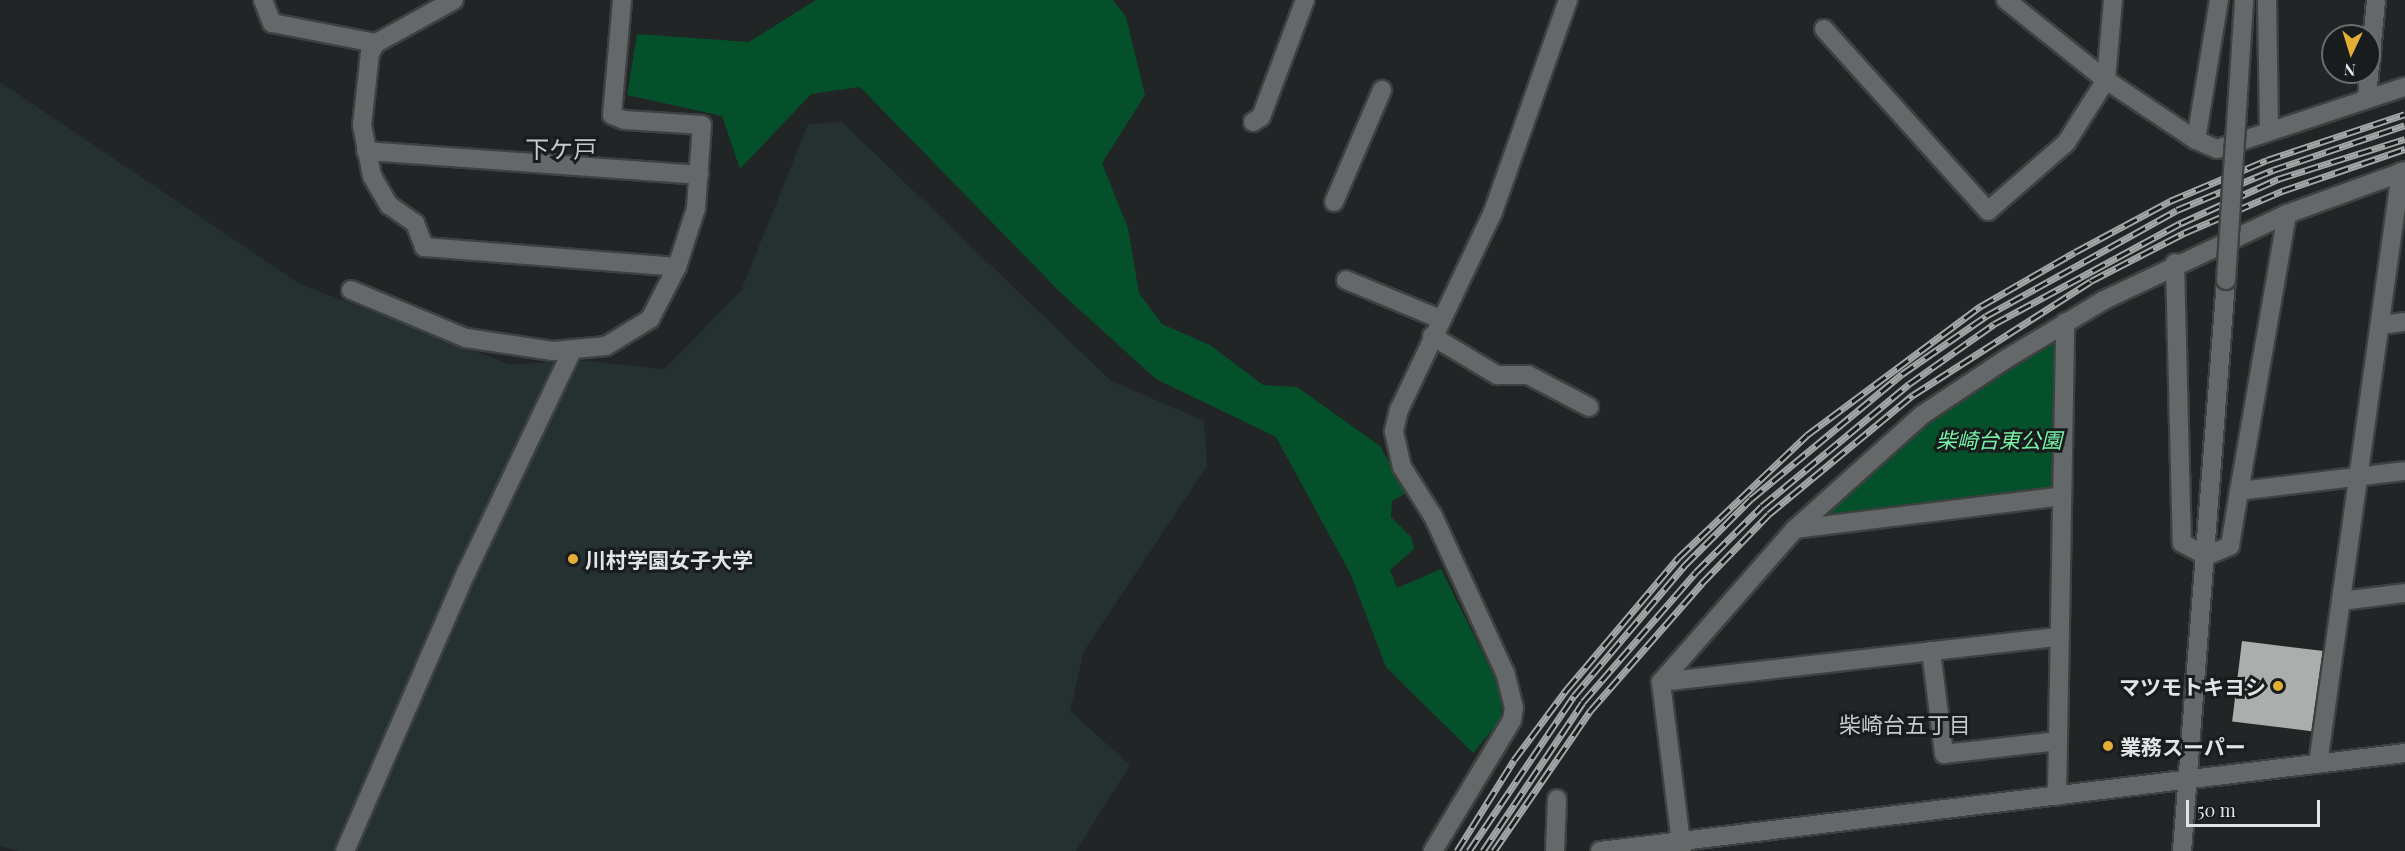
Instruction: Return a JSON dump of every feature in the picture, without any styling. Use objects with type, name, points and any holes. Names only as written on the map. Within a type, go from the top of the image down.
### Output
[{"type":"street","points":[[263,0],[272,23],[376,44],[454,0]]},
{"type":"street","points":[[351,290],[466,338],[572,353],[606,346],[650,319],[677,267],[696,208],[702,125],[624,120],[612,115],[622,0]]},
{"type":"street","points":[[1252,122],[1261,117],[1305,0]]},
{"type":"street","points":[[1433,851],[1512,720],[1514,708],[1505,673],[1396,448],[1399,410],[1440,319],[1493,212],[1568,0]]},
{"type":"street","points":[[2006,0],[2106,80],[2196,140],[2217,149],[2269,129],[2405,87]]},
{"type":"street","points":[[1824,28],[1988,211],[2066,143],[2106,80],[2114,0]]},
{"type":"street","points":[[2196,140],[2220,0]]},
{"type":"street","points":[[2182,851],[2206,556],[2244,0]]},
{"type":"street","points":[[2267,0],[2269,129]]},
{"type":"street","points":[[2367,97],[2376,0]]},
{"type":"street","points":[[376,44],[361,101],[366,152],[381,194],[415,223],[424,247],[677,267]]},
{"type":"street","points":[[1334,202],[1382,90]]},
{"type":"street","points":[[366,152],[699,175]]},
{"type":"street","points":[[1681,846],[1661,682],[1795,529],[1922,415],[2065,322],[2175,263],[2287,214],[2403,171],[2319,764]]},
{"type":"street","points":[[2206,556],[2230,546],[2287,214]]},
{"type":"street","points":[[2175,263],[2182,543],[2206,556]]},
{"type":"street","points":[[1346,280],[1440,319]]},
{"type":"street","points":[[2057,796],[2065,322]]},
{"type":"street","points":[[2380,325],[2405,322]]},
{"type":"street","points":[[1432,336],[1497,375],[1528,375],[1589,407]]},
{"type":"street","points":[[345,851],[467,571],[572,353]]},
{"type":"street","points":[[2239,491],[2405,471]]},
{"type":"street","points":[[1795,529],[2062,496]]},
{"type":"street","points":[[2341,601],[2405,593]]},
{"type":"street","points":[[1661,682],[2059,637]]},
{"type":"street","points":[[1931,651],[1944,754],[2058,741]]},
{"type":"street","points":[[1600,851],[1681,846],[2405,753]]},
{"type":"street","points":[[1555,851],[1557,800]]},
{"type":"shaded area","name":"川村学園女子大学","points":[[0,82],[300,284],[509,364],[587,361],[664,369],[741,291],[808,124],[842,122],[1110,380],[1204,421],[1207,466],[1084,651],[1070,711],[1130,765],[1076,851],[20,851],[0,846]]},
{"type":"green space","points":[[816,0],[1113,0],[1126,17],[1145,95],[1102,163],[1128,228],[1139,293],[1162,324],[1210,345],[1263,385],[1297,387],[1380,446],[1406,493],[1392,501],[1391,517],[1412,538],[1414,549],[1390,570],[1397,588],[1441,569],[1494,676],[1502,701],[1501,719],[1473,753],[1386,667],[1350,573],[1276,437],[1156,379],[1061,293],[860,87],[811,94],[740,169],[722,116],[627,95],[637,34],[749,42]]},
{"type":"green space","name":"柴崎台東公園","points":[[2058,335],[2056,489],[1835,518],[1828,511],[1962,396]]},
{"type":"building","name":"マツモトキヨシ","points":[[2242,641],[2323,651],[2314,731],[2232,721]]},
{"type":"railway","points":[[1457,851],[1514,760],[1567,689],[1679,557],[1807,435],[1981,306],[2170,201],[2267,160],[2405,114]]},
{"type":"railway","points":[[1469,851],[1574,696],[1685,565],[1751,499],[1902,374],[1986,316],[2177,210],[2273,170],[2405,125]]},
{"type":"railway","points":[[1483,851],[1583,702],[1696,572],[1762,506],[1909,384],[1994,324],[2181,223],[2278,179],[2405,139]]},
{"type":"railway","points":[[1494,851],[1591,710],[1702,583],[1769,514],[1913,395],[2091,281],[2184,233],[2282,191],[2405,149]]},
{"type":"place","name":"川村学園女子大学","points":[[573,559]]},
{"type":"place","name":"マツモトキヨシ","points":[[2278,686]]},
{"type":"place","name":"業務スーパー","points":[[2108,746]]},
{"type":"district","name":"下ケ戸","points":[[561,149]]},
{"type":"district","name":"柴崎台五丁目","points":[[1905,725]]}]
